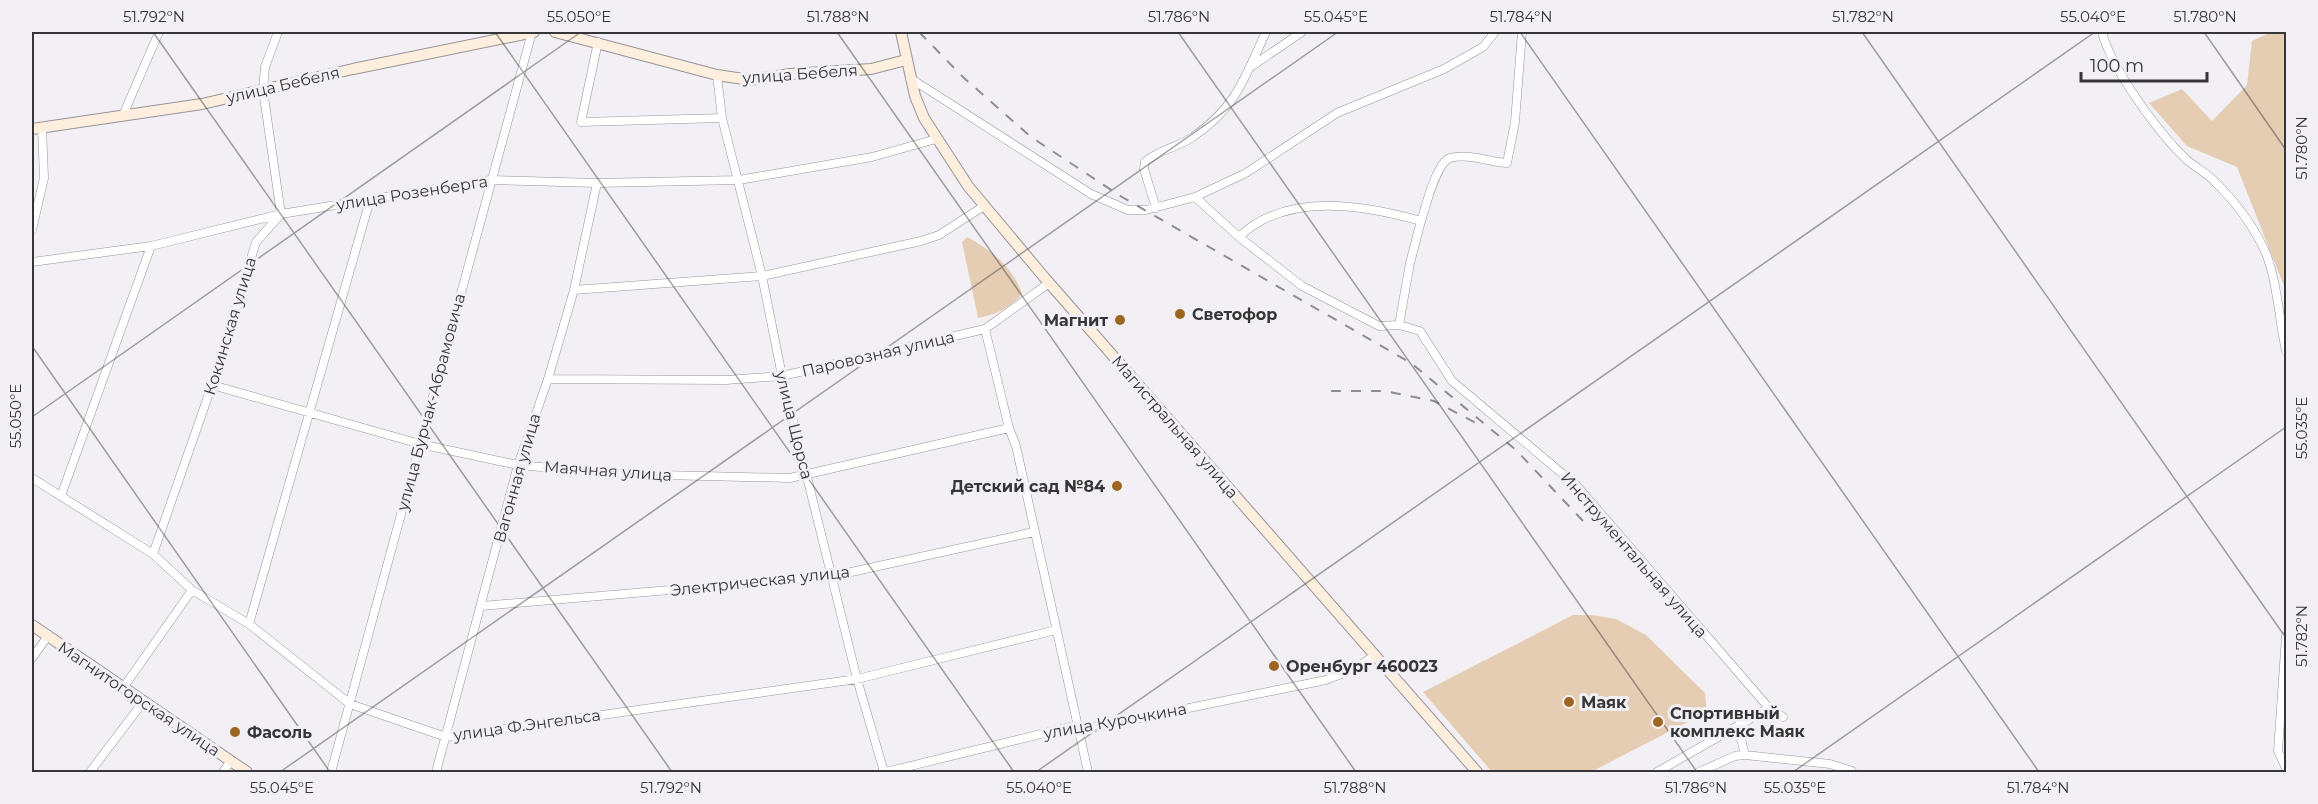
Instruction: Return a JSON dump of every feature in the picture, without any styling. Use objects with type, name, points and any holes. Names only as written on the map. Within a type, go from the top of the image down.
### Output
[{"type":"street","points":[[123,115],[159,32]]},
{"type":"street","points":[[278,32],[265,67],[263,90],[281,214]]},
{"type":"street","name":"улица Бебеля","points":[[37,128],[202,104],[532,32]]},
{"type":"street","name":"улица Бурчак-Абрамовича","points":[[331,772],[532,32]]},
{"type":"street","name":"улица Бебеля","points":[[555,32],[717,75],[750,80],[790,74],[871,69],[906,60]]},
{"type":"street","name":"Магистральная улица","points":[[901,32],[910,78],[924,118],[936,139],[984,206],[1477,772]]},
{"type":"street","points":[[1156,207],[1144,169],[1145,162],[1193,137],[1226,111],[1243,86],[1266,32]]},
{"type":"street","points":[[1249,69],[1302,32]]},
{"type":"street","points":[[910,78],[1091,194],[1128,210],[1156,207],[1195,197],[1246,173],[1337,113],[1444,69],[1483,47],[1495,32]]},
{"type":"street","points":[[1399,325],[1410,263],[1421,220],[1438,171],[1445,161],[1459,157],[1507,163],[1515,122],[1522,32]]},
{"type":"street","points":[[2102,32],[2105,43],[2121,71],[2157,125],[2187,159],[2212,178],[2243,215],[2264,249],[2286,351]]},
{"type":"street","points":[[598,42],[581,122],[722,118]]},
{"type":"street","name":"улица Щорса","points":[[717,75],[722,118],[762,276],[782,376],[857,679],[885,772]]},
{"type":"street","points":[[32,230],[44,178],[37,128]]},
{"type":"street","name":"улица Розенберга","points":[[32,262],[151,246],[281,214],[490,180],[597,183],[739,180],[872,158],[936,139]]},
{"type":"street","name":"Вагонная улица","points":[[436,772],[518,465],[548,379],[574,290],[597,183]]},
{"type":"street","name":"Инструментальная улица","points":[[1195,197],[1239,237],[1302,286],[1378,326],[1399,325],[1420,331],[1452,381],[1577,486],[1769,708],[1783,717]]},
{"type":"street","points":[[249,624],[370,200]]},
{"type":"street","points":[[574,290],[762,276],[921,241],[939,235],[984,206]]},
{"type":"street","points":[[1239,237],[1251,225],[1272,215],[1309,208],[1351,206],[1375,208],[1421,220]]},
{"type":"street","name":"Кокинская улица","points":[[153,554],[212,385],[256,242],[281,214]]},
{"type":"street","points":[[61,496],[151,246]]},
{"type":"street","name":"Паровозная улица","points":[[548,379],[726,380],[782,376],[985,329],[1049,283]]},
{"type":"street","points":[[985,329],[1009,428],[1016,446],[1088,772]]},
{"type":"street","name":"Маячная улица","points":[[212,385],[420,444],[518,465],[621,474],[790,478],[1009,428]]},
{"type":"street","name":"улица Ф.Энгельса","points":[[32,478],[153,554],[192,590],[249,624],[350,704],[446,736],[857,679],[1056,630]]},
{"type":"street","name":"Электрическая улица","points":[[482,606],[833,576],[1034,532]]},
{"type":"street","points":[[123,688],[192,590]]},
{"type":"street","name":"Магнитогорская улица","points":[[32,625],[247,772]]},
{"type":"street","points":[[32,658],[48,636]]},
{"type":"street","points":[[2286,636],[2278,751],[2286,768]]},
{"type":"street","name":"улица Курочкина","points":[[885,772],[1077,725],[1091,728],[1326,681],[1356,668],[1375,655]]},
{"type":"street","points":[[90,772],[143,702]]},
{"type":"street","points":[[1657,772],[1738,728],[1769,708]]},
{"type":"street","points":[[1738,728],[1745,755]]},
{"type":"street","points":[[1699,772],[1734,756],[1745,755],[1830,764],[1852,771]]},
{"type":"street","points":[[223,772],[231,761]]},
{"type":"shaded area","points":[[2271,32],[2286,32],[2286,291],[2237,167],[2187,146],[2149,103],[2182,89],[2212,121],[2247,85],[2252,41]]},
{"type":"shaded area","points":[[967,237],[1000,260],[1013,276],[1022,294],[1002,310],[978,318],[962,242]]},
{"type":"shaded area","name":"Маяк","points":[[1573,615],[1616,619],[1646,635],[1705,693],[1707,712],[1591,772],[1492,772],[1423,692]]},
{"type":"railway","points":[[919,32],[964,78],[1031,137],[1122,197],[1411,363],[1516,450],[1583,521]]},
{"type":"railway","points":[[1331,391],[1385,391],[1434,401],[1476,423]]},
{"type":"place","name":"Светофор","points":[[1180,314]]},
{"type":"place","name":"Магнит","points":[[1120,320]]},
{"type":"place","name":"Детский сад №84","points":[[1117,486]]},
{"type":"place","name":"Оренбург 460023","points":[[1274,666]]},
{"type":"place","name":"Маяк","points":[[1569,702]]},
{"type":"place","name":"Спортивный комплекс Маяк","points":[[1658,722]]},
{"type":"place","name":"Фасоль","points":[[235,732]]}]
